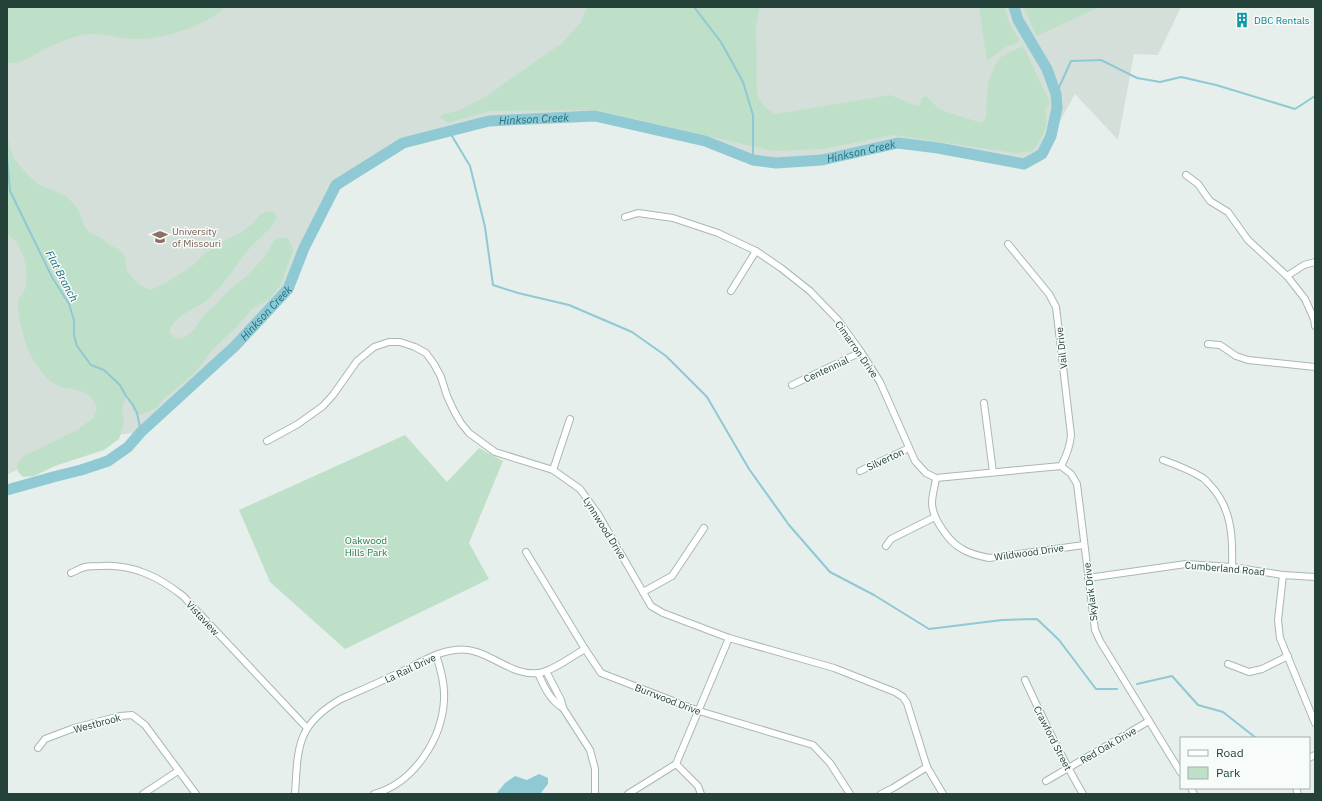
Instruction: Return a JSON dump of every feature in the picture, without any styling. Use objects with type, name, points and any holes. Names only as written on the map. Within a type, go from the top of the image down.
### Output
[{"type":"street","points":[[1186,174],[1198,184],[1210,201],[1228,212],[1248,240],[1287,276],[1305,299],[1314,319],[1315,326]]},
{"type":"street","name":"Cimarron Drive","points":[[625,217],[638,213],[673,218],[718,233],[756,252],[781,268],[810,292],[838,320],[861,352],[880,382],[915,461],[926,473],[936,478]]},
{"type":"street","name":"Vail Drive","points":[[1008,244],[1049,294],[1056,307],[1070,435],[1070,446],[1061,466]]},
{"type":"street","points":[[731,291],[756,252]]},
{"type":"street","points":[[1287,276],[1304,265],[1315,262]]},
{"type":"street","name":"Lynnwood Drive","points":[[267,441],[298,424],[323,406],[333,395],[357,360],[374,347],[389,342],[400,342],[426,353],[441,377],[454,411],[469,433],[495,452],[553,470],[580,489],[594,509],[652,606],[663,613],[729,638],[834,668],[895,692],[903,697],[907,703],[927,767],[943,794]]},
{"type":"street","points":[[1208,344],[1220,345],[1236,356],[1248,360],[1315,367]]},
{"type":"street","name":"Centennial","points":[[792,385],[861,352]]},
{"type":"street","points":[[984,403],[993,472]]},
{"type":"street","points":[[553,470],[570,419]]},
{"type":"street","name":"Silverton","points":[[860,471],[909,448]]},
{"type":"street","points":[[1163,460],[1188,469],[1204,478],[1218,493],[1226,509],[1231,526],[1232,567]]},
{"type":"street","points":[[936,478],[1061,466]]},
{"type":"street","name":"Skylark Drive","points":[[1061,466],[1071,474],[1077,484],[1095,630],[1100,641],[1180,771]]},
{"type":"street","name":"Wildwood Drive","points":[[936,478],[932,502],[935,517],[947,535],[960,549],[974,555],[989,558],[1084,545]]},
{"type":"street","points":[[886,546],[891,539],[935,517]]},
{"type":"street","points":[[643,592],[672,576],[704,528]]},
{"type":"street","name":"Burrwood Drive","points":[[526,552],[601,673],[699,711],[813,745],[830,763],[850,794]]},
{"type":"street","name":"Cumberland Road","points":[[1088,578],[1186,564],[1232,567],[1315,577]]},
{"type":"street","name":"Vistaview","points":[[71,573],[86,566],[122,566],[146,573],[166,584],[184,596],[307,728]]},
{"type":"street","points":[[1283,574],[1278,620],[1280,638],[1315,723]]},
{"type":"street","points":[[628,794],[676,764],[729,638]]},
{"type":"street","name":"La Rail Drive","points":[[295,794],[297,752],[307,728],[318,716],[335,703],[436,655],[456,649],[472,650],[483,653],[519,671],[538,673],[546,671],[585,649]]},
{"type":"street","points":[[374,794],[404,778],[420,762],[432,744],[443,714],[445,698],[443,677],[436,655]]},
{"type":"street","points":[[1228,664],[1249,672],[1262,670],[1288,656]]},
{"type":"street","points":[[546,671],[561,700],[563,708],[590,750],[594,760],[596,768],[595,794]]},
{"type":"street","points":[[538,673],[549,695],[563,708]]},
{"type":"street","name":"Crawford Street","points":[[1025,680],[1046,727],[1083,794]]},
{"type":"street","name":"Westbrook","points":[[38,748],[45,739],[74,728],[120,716],[132,715],[145,725],[196,794]]},
{"type":"street","name":"Red Oak Drive","points":[[1046,781],[1149,721]]},
{"type":"street","points":[[676,764],[698,786],[701,794]]},
{"type":"street","points":[[881,794],[927,767]]},
{"type":"street","points":[[143,794],[178,771]]},
{"type":"shaded area","name":"University of Missouri","points":[[7,7],[1181,7],[1158,55],[1134,54],[1118,140],[1075,94],[1042,154],[1024,164],[938,148],[898,143],[822,160],[776,163],[753,160],[705,141],[595,116],[489,121],[403,143],[336,185],[288,289],[235,346],[141,432],[77,440],[7,475]]},
{"type":"green space","points":[[7,7],[225,7],[217,14],[195,26],[170,34],[146,39],[124,38],[100,34],[83,35],[60,42],[26,60],[7,63]]},
{"type":"green space","points":[[587,7],[760,7],[756,27],[757,94],[764,107],[775,114],[890,95],[917,106],[920,105],[922,98],[926,96],[938,108],[944,111],[982,123],[986,117],[988,82],[995,65],[1002,56],[1023,46],[1050,102],[1045,111],[1046,127],[1042,137],[1033,151],[1015,153],[893,135],[824,149],[773,151],[595,110],[489,111],[448,123],[438,116],[460,110],[485,97],[562,43],[581,22]]},
{"type":"green space","points":[[979,7],[1004,7],[1009,22],[1020,41],[1004,48],[987,61]]},
{"type":"green space","points":[[1023,7],[1099,7],[1037,36]]},
{"type":"green space","points":[[7,136],[13,157],[25,172],[38,184],[66,196],[76,206],[84,226],[90,233],[100,237],[111,246],[119,249],[125,257],[127,271],[138,284],[150,290],[165,283],[191,267],[203,255],[252,224],[261,214],[268,211],[274,212],[277,217],[274,222],[249,249],[219,288],[203,303],[180,317],[172,326],[169,332],[174,337],[179,339],[188,335],[195,329],[202,317],[229,290],[246,277],[266,255],[274,241],[280,238],[287,238],[291,243],[293,251],[280,286],[268,300],[252,309],[236,328],[212,350],[194,374],[163,399],[156,408],[143,414],[136,414],[126,396],[122,408],[124,423],[119,439],[104,450],[55,466],[34,476],[23,477],[18,472],[17,464],[22,457],[77,430],[93,418],[97,408],[93,400],[88,395],[77,390],[60,387],[49,379],[34,361],[25,341],[18,308],[18,302],[25,289],[27,277],[24,259],[19,247],[7,234]]},
{"type":"green space","name":"Oakwood Hills Park","points":[[405,435],[447,482],[479,448],[503,461],[469,543],[489,579],[345,649],[270,582],[239,510]]},
{"type":"water","points":[[539,774],[548,778],[548,784],[540,794],[496,794],[505,783],[515,776],[527,780]]},
{"type":"waterway","points":[[694,7],[721,42],[743,82],[753,115],[753,160]]},
{"type":"waterway","name":"Hinkson Creek","points":[[7,490],[108,461],[128,447],[141,432],[235,346],[288,289],[304,248],[336,185],[403,143],[489,121],[595,116],[705,141],[753,160],[776,163],[822,160],[898,143],[938,148],[1024,164],[1042,154],[1051,136],[1057,108],[1056,94],[1047,69],[1018,20],[1014,7]]},
{"type":"waterway","points":[[1056,94],[1071,61],[1101,60],[1137,78],[1160,82],[1181,77],[1216,85],[1295,109],[1315,96]]},
{"type":"waterway","points":[[449,131],[470,166],[485,227],[493,285],[518,293],[569,305],[632,332],[666,356],[707,397],[749,469],[789,525],[830,572],[874,595],[929,629],[1002,620],[1037,619],[1059,640],[1096,689],[1117,689]]},
{"type":"waterway","name":"Flat Branch","points":[[7,157],[10,191],[52,277],[69,304],[74,320],[74,335],[77,346],[91,365],[104,370],[120,385],[137,413],[141,432]]},
{"type":"waterway","points":[[1137,684],[1172,676],[1198,705],[1223,712],[1255,737]]},
{"type":"place","name":"DBC Rentals","points":[[1242,20]]},
{"type":"place","name":"University of Missouri","points":[[160,237]]}]
